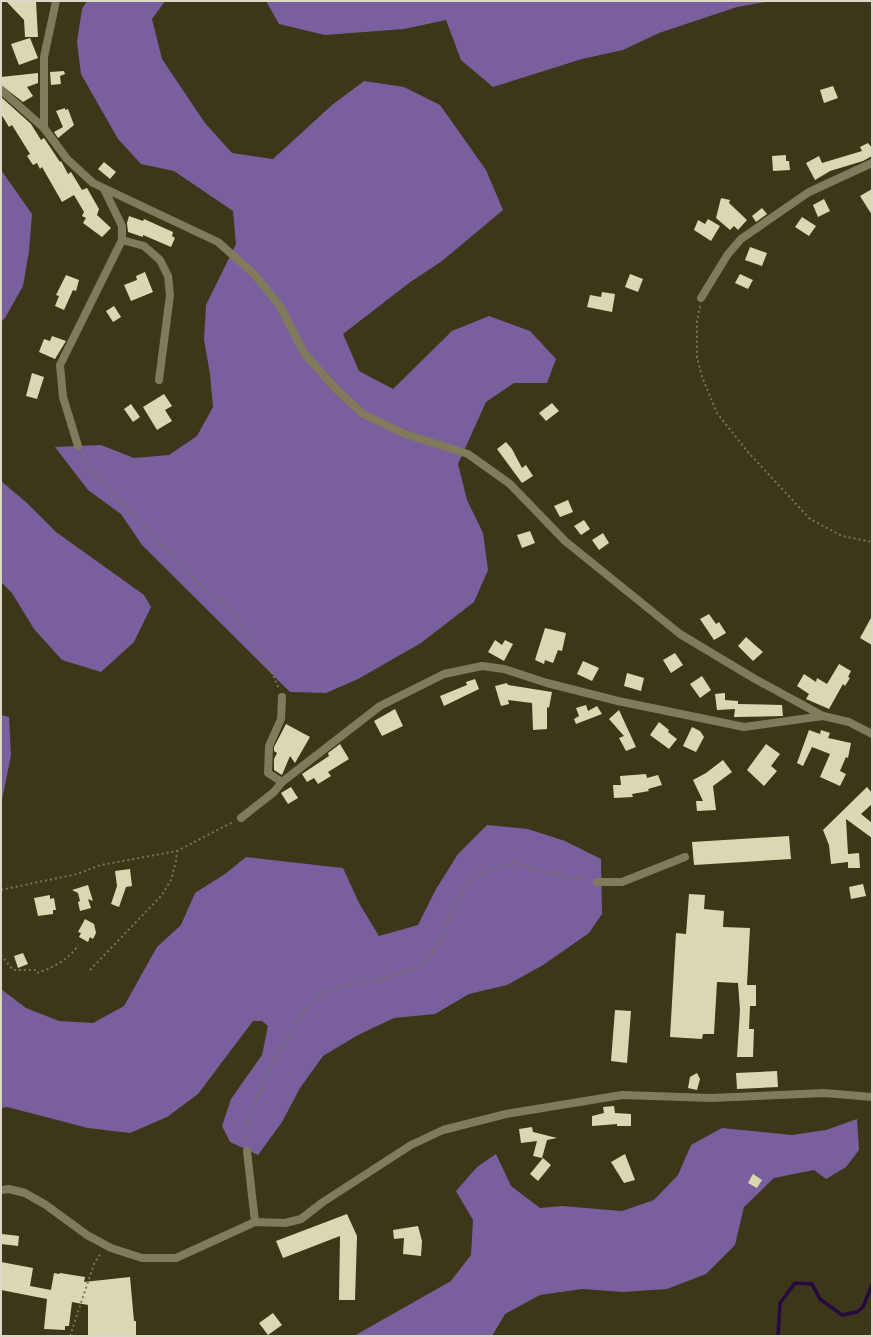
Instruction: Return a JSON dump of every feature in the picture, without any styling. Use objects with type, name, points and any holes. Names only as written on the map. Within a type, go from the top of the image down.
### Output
[{"type":"street","points":[[44,128],[44,57],[56,1]]},
{"type":"street","points":[[1,90],[44,128],[67,159],[93,183],[177,224],[196,230],[223,247],[254,274],[280,306],[304,352],[335,388],[363,414],[405,434],[468,454],[486,465],[510,484],[565,541],[680,634],[756,679],[823,716],[850,722],[872,734]]},
{"type":"street","points":[[701,298],[728,254],[741,239],[810,192],[872,163]]},
{"type":"street","points":[[78,446],[63,397],[60,365],[122,240],[122,226],[104,189]]},
{"type":"street","points":[[122,240],[144,246],[160,260],[168,276],[170,295],[159,380]]},
{"type":"street","points":[[241,818],[274,792],[282,782],[380,706],[444,674],[482,666],[504,669],[547,683],[618,701],[744,727],[823,716]]},
{"type":"street","points":[[282,697],[283,710],[281,719],[269,746],[267,766],[268,773],[282,782]]},
{"type":"street","points":[[597,882],[622,882],[685,857]]},
{"type":"street","points":[[1,1190],[9,1189],[25,1193],[46,1205],[87,1235],[105,1245],[142,1258],[176,1258],[255,1222],[285,1223],[301,1219],[324,1202],[411,1145],[443,1130],[514,1112],[622,1096],[711,1098],[824,1093],[872,1097]]},
{"type":"street","points":[[247,1151],[255,1222]]},
{"type":"path","points":[[701,298],[697,322],[697,356],[702,377],[717,413],[747,451],[810,519],[842,536],[872,542]]},
{"type":"path","points":[[78,446],[90,469],[202,587],[232,610],[272,673],[282,697]]},
{"type":"path","points":[[1,890],[77,874],[101,865],[177,851],[198,842],[241,818]]},
{"type":"path","points":[[90,970],[162,895],[171,880],[177,851]]},
{"type":"path","points":[[247,1151],[247,1128],[253,1105],[275,1058],[306,1006],[325,992],[344,985],[380,979],[418,968],[430,958],[445,931],[453,906],[473,876],[499,866],[515,863],[546,872],[597,882]]},
{"type":"path","points":[[1,955],[12,970],[35,970],[37,973],[45,971],[75,951],[78,945]]},
{"type":"path","points":[[70,1336],[94,1264],[105,1245]]},
{"type":"shaded area","points":[[87,1],[165,1],[152,19],[162,59],[205,123],[232,153],[273,159],[332,105],[364,81],[404,87],[440,105],[486,170],[503,210],[442,261],[409,283],[343,334],[359,371],[393,389],[452,331],[489,316],[530,331],[556,359],[547,383],[514,383],[486,402],[458,464],[467,500],[483,533],[488,570],[474,602],[421,643],[358,679],[326,693],[290,692],[142,545],[121,514],[88,490],[55,447],[101,445],[134,458],[169,455],[197,436],[213,407],[210,374],[204,340],[206,305],[236,244],[233,211],[174,171],[141,164],[118,139],[81,74],[77,42],[82,9]]},
{"type":"shaded area","points":[[266,1],[772,1],[737,7],[659,33],[623,50],[582,59],[493,87],[461,60],[446,20],[404,29],[325,35],[279,24]]},
{"type":"shaded area","points":[[1,170],[32,214],[29,251],[23,286],[5,318],[1,322]]},
{"type":"shaded area","points":[[1,481],[27,503],[56,532],[144,595],[151,607],[134,642],[101,672],[62,660],[34,629],[12,593],[1,582]]},
{"type":"shaded area","points":[[1,715],[9,717],[11,755],[1,805]]},
{"type":"shaded area","points":[[487,825],[528,829],[565,841],[601,859],[602,914],[589,933],[543,965],[507,985],[469,994],[435,1014],[394,1018],[358,1035],[323,1056],[300,1088],[282,1122],[258,1155],[230,1142],[222,1126],[231,1099],[262,1055],[268,1026],[262,1021],[253,1021],[198,1094],[167,1117],[130,1133],[88,1128],[7,1107],[1,1108],[1,989],[26,1008],[59,1021],[93,1023],[124,1006],[157,947],[181,925],[195,893],[225,874],[246,857],[343,868],[359,903],[379,936],[418,925],[436,889],[458,854]]},
{"type":"shaded area","points":[[857,1119],[859,1150],[846,1167],[826,1179],[814,1170],[774,1178],[744,1207],[735,1245],[706,1274],[667,1289],[623,1292],[582,1289],[540,1295],[505,1314],[492,1336],[354,1336],[451,1281],[471,1255],[473,1220],[456,1191],[477,1167],[496,1154],[511,1186],[540,1208],[562,1206],[622,1211],[654,1200],[678,1175],[691,1145],[722,1128],[792,1135],[826,1130]]},
{"type":"building","points":[[6,1],[36,1],[38,37],[25,37],[24,20]]},
{"type":"building","points":[[30,38],[38,58],[19,65],[11,44]]},
{"type":"building","points":[[64,71],[65,74],[60,76],[61,84],[51,85],[50,72]]},
{"type":"building","points":[[38,73],[38,83],[27,87],[33,96],[23,102],[1,85],[1,77]]},
{"type":"building","points":[[833,86],[838,98],[824,103],[820,90]]},
{"type":"building","points":[[1,97],[31,124],[41,140],[44,138],[60,162],[61,161],[68,174],[71,172],[82,190],[87,188],[99,209],[97,215],[111,228],[102,237],[83,223],[86,218],[82,216],[84,212],[74,195],[62,202],[42,167],[40,169],[37,163],[33,165],[27,156],[30,154],[12,125],[9,127],[1,114]]},
{"type":"building","points":[[65,108],[65,110],[68,109],[74,125],[58,138],[54,132],[63,127],[56,111]]},
{"type":"building","points":[[868,143],[872,148],[872,156],[863,161],[830,171],[815,180],[806,163],[819,156],[822,163],[862,151],[860,147]]},
{"type":"building","points":[[786,155],[786,161],[789,161],[790,170],[773,171],[772,156]]},
{"type":"building","points":[[104,162],[116,172],[110,179],[98,169]]},
{"type":"building","points":[[872,189],[872,215],[860,196]]},
{"type":"building","points":[[721,198],[730,200],[729,203],[747,220],[738,230],[734,226],[730,230],[716,218]]},
{"type":"building","points":[[824,199],[830,211],[818,217],[813,205]]},
{"type":"building","points":[[762,208],[767,214],[756,222],[752,216]]},
{"type":"building","points":[[129,216],[143,221],[144,219],[173,232],[172,236],[175,238],[171,247],[143,235],[143,237],[128,232],[127,223]]},
{"type":"building","points":[[802,217],[816,226],[809,236],[795,227]]},
{"type":"building","points":[[708,219],[720,226],[711,241],[694,230],[698,220],[705,224]]},
{"type":"building","points":[[750,247],[767,253],[762,266],[745,260]]},
{"type":"building","points":[[145,272],[153,292],[131,301],[124,285],[137,280],[136,276]]},
{"type":"building","points":[[630,274],[643,279],[638,292],[625,287]]},
{"type":"building","points":[[740,274],[753,280],[748,289],[735,283]]},
{"type":"building","points":[[66,275],[79,280],[76,291],[73,290],[64,310],[55,306],[59,296],[56,295]]},
{"type":"building","points":[[602,292],[615,294],[612,312],[587,307],[590,295],[601,297]]},
{"type":"building","points":[[114,306],[121,317],[113,322],[106,311]]},
{"type":"building","points":[[52,336],[66,341],[55,359],[39,352],[44,339],[50,341]]},
{"type":"building","points":[[32,373],[44,377],[37,399],[26,396]]},
{"type":"building","points":[[164,394],[172,406],[165,410],[172,421],[157,430],[143,407]]},
{"type":"building","points":[[552,403],[559,411],[546,421],[539,413]]},
{"type":"building","points":[[131,404],[140,417],[133,422],[124,409]]},
{"type":"building","points":[[506,442],[512,449],[522,468],[526,465],[533,476],[522,483],[497,449]]},
{"type":"building","points":[[568,500],[573,512],[560,517],[554,506]]},
{"type":"building","points":[[584,520],[590,529],[581,535],[574,526]]},
{"type":"building","points":[[530,531],[535,543],[522,548],[517,535]]},
{"type":"building","points":[[603,533],[609,543],[599,550],[592,540]]},
{"type":"building","points":[[709,614],[716,624],[719,622],[726,633],[714,640],[700,619]]},
{"type":"building","points":[[872,616],[872,645],[860,638]]},
{"type":"building","points":[[545,628],[566,633],[562,651],[558,650],[553,663],[545,660],[544,664],[535,660]]},
{"type":"building","points":[[746,637],[763,652],[753,661],[738,646]]},
{"type":"building","points":[[495,640],[502,645],[505,640],[513,644],[504,661],[488,652]]},
{"type":"building","points":[[675,653],[683,665],[671,673],[663,660]]},
{"type":"building","points":[[583,661],[599,668],[592,681],[577,674]]},
{"type":"building","points":[[839,664],[851,671],[848,677],[850,678],[845,686],[843,684],[829,709],[806,699],[809,694],[797,686],[804,674],[816,682],[817,678],[827,684]]},
{"type":"building","points":[[627,673],[644,678],[641,691],[624,686]]},
{"type":"building","points":[[702,676],[711,690],[700,698],[690,684]]},
{"type":"building","points":[[475,679],[479,689],[444,706],[440,696],[467,685],[466,682]]},
{"type":"building","points":[[507,683],[508,685],[552,692],[549,708],[547,707],[547,729],[533,730],[532,703],[508,700],[509,704],[501,706],[495,686]]},
{"type":"building","points":[[725,693],[725,700],[738,701],[738,704],[782,705],[783,716],[734,717],[735,709],[717,710],[715,694]]},
{"type":"building","points":[[586,705],[588,711],[597,706],[602,714],[576,724],[574,719],[579,716],[576,708]]},
{"type":"building","points":[[395,709],[403,726],[382,736],[374,721]]},
{"type":"building","points":[[619,710],[636,747],[626,751],[619,738],[624,736],[609,719]]},
{"type":"building","points":[[659,722],[677,739],[669,749],[650,735]]},
{"type":"building","points":[[286,724],[310,737],[295,763],[290,756],[282,775],[274,770],[274,759],[277,753],[274,751],[274,747]]},
{"type":"building","points":[[692,727],[700,731],[704,737],[696,752],[683,746]]},
{"type":"building","points":[[809,730],[820,734],[821,730],[830,733],[828,738],[851,743],[848,758],[846,757],[840,771],[846,774],[840,786],[820,777],[830,754],[812,747],[803,766],[797,763]]},
{"type":"building","points":[[340,744],[349,759],[328,772],[331,776],[318,784],[314,778],[307,782],[302,774],[329,756],[328,753]]},
{"type":"building","points":[[766,744],[780,754],[771,766],[777,771],[764,786],[747,770]]},
{"type":"building","points":[[723,760],[732,772],[713,786],[716,810],[697,811],[696,801],[703,801],[693,780],[706,773]]},
{"type":"building","points":[[646,774],[647,778],[658,775],[662,785],[648,789],[649,791],[632,794],[633,797],[614,798],[613,785],[621,785],[620,776]]},
{"type":"building","points":[[291,787],[298,798],[288,804],[281,793]]},
{"type":"building","points":[[867,787],[872,793],[872,804],[861,814],[872,823],[872,838],[846,819],[848,854],[859,853],[860,868],[848,868],[848,862],[831,864],[829,845],[823,830]]},
{"type":"building","points":[[789,836],[791,859],[694,865],[692,842]]},
{"type":"building","points":[[130,869],[132,886],[126,887],[119,907],[111,904],[117,886],[115,871]]},
{"type":"building","points":[[863,884],[866,896],[851,899],[849,887]]},
{"type":"building","points":[[88,885],[93,901],[88,899],[91,908],[80,911],[78,893],[72,890]]},
{"type":"building","points":[[689,894],[705,895],[704,909],[724,911],[723,927],[750,928],[747,985],[756,985],[756,1006],[750,1006],[749,1029],[754,1029],[753,1057],[737,1057],[740,1010],[738,983],[717,982],[714,1034],[703,1034],[702,1039],[670,1037],[676,933],[686,934]]},
{"type":"building","points":[[50,895],[50,899],[54,898],[56,910],[53,910],[53,914],[38,916],[34,898]]},
{"type":"building","points":[[85,919],[94,924],[96,933],[93,939],[90,937],[88,942],[79,937],[81,933],[78,932]]},
{"type":"building","points":[[23,953],[28,964],[18,968],[14,956]]},
{"type":"building","points":[[615,1010],[631,1011],[627,1063],[611,1061]]},
{"type":"building","points":[[777,1071],[778,1087],[737,1089],[736,1073]]},
{"type":"building","points":[[697,1073],[700,1079],[697,1090],[688,1088],[690,1077]]},
{"type":"building","points":[[614,1106],[615,1113],[631,1114],[631,1126],[617,1126],[617,1124],[592,1126],[592,1116],[604,1113],[603,1107]]},
{"type":"building","points":[[532,1127],[533,1132],[557,1138],[547,1140],[542,1158],[533,1156],[537,1141],[521,1143],[519,1129]]},
{"type":"building","points":[[625,1154],[635,1180],[624,1183],[611,1162]]},
{"type":"building","points":[[543,1158],[551,1165],[538,1181],[530,1174]]},
{"type":"building","points":[[753,1174],[762,1180],[757,1188],[748,1183]]},
{"type":"building","points":[[347,1214],[357,1236],[355,1300],[339,1300],[340,1236],[283,1258],[276,1241]]},
{"type":"building","points":[[418,1226],[422,1241],[421,1256],[403,1254],[404,1238],[394,1239],[393,1230]]},
{"type":"building","points":[[2,1234],[19,1236],[18,1246],[1,1244]]},
{"type":"building","points":[[1,1262],[33,1268],[30,1286],[51,1290],[54,1273],[85,1277],[84,1282],[130,1277],[134,1321],[136,1321],[136,1336],[88,1336],[88,1305],[72,1302],[69,1326],[65,1326],[65,1330],[44,1329],[47,1299],[1,1290]]},
{"type":"building","points":[[273,1313],[282,1325],[268,1335],[259,1323]]},
{"type":"waterway","points":[[778,1336],[780,1303],[795,1283],[812,1284],[820,1299],[842,1315],[857,1312],[863,1307],[872,1285]]}]
